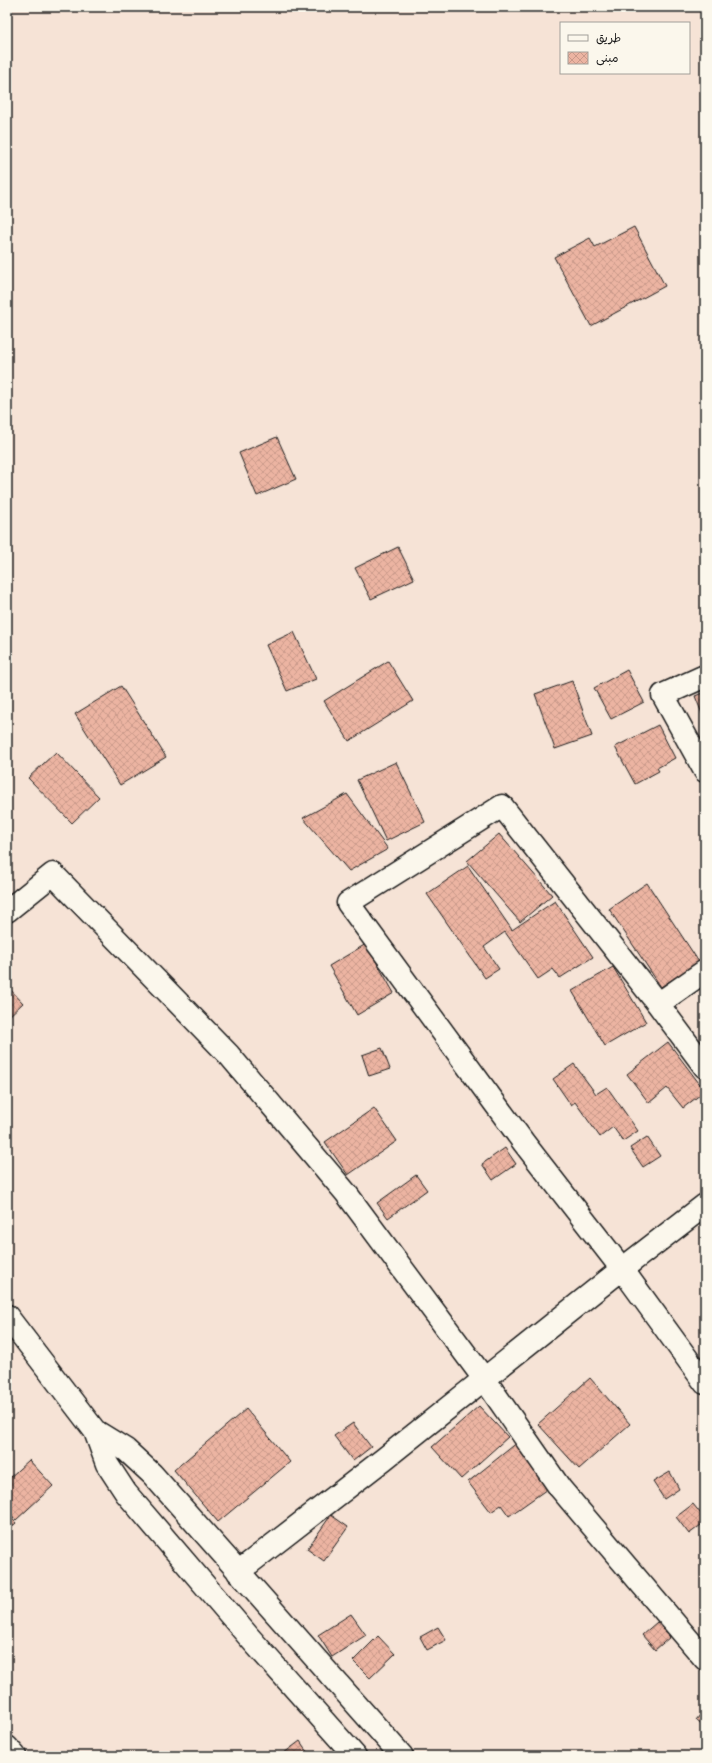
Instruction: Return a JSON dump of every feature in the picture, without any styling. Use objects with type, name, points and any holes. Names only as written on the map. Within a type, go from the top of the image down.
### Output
[{"type":"street","points":[[705,676],[663,695],[705,771]]},
{"type":"street","points":[[705,1067],[658,1004],[502,806],[348,903],[524,1143],[622,1269],[705,1383]]},
{"type":"street","points":[[7,911],[53,874],[229,1055],[346,1193],[485,1380],[560,1488],[705,1659]]},
{"type":"street","points":[[658,1004],[705,971]]},
{"type":"street","points":[[238,1572],[485,1380],[622,1269],[705,1205]]},
{"type":"street","points":[[11,1330],[95,1431],[126,1450],[139,1461],[402,1756]]},
{"type":"street","points":[[95,1431],[107,1464],[122,1488],[355,1756]]},
{"type":"street","points":[[250,1637],[276,1614]]},
{"type":"street","points":[[7,1747],[15,1756]]},
{"type":"building","points":[[634,227],[665,286],[591,326],[554,257],[590,238],[595,247]]},
{"type":"building","points":[[277,437],[296,479],[257,496],[239,453]]},
{"type":"building","points":[[398,547],[414,579],[371,599],[355,568]]},
{"type":"building","points":[[294,632],[316,679],[287,691],[266,645]]},
{"type":"building","points":[[388,661],[413,701],[349,741],[324,701]]},
{"type":"building","points":[[627,670],[644,702],[611,719],[594,688]]},
{"type":"building","points":[[572,681],[592,736],[555,749],[535,694]]},
{"type":"building","points":[[121,686],[166,757],[120,785],[75,714]]},
{"type":"building","points":[[705,692],[705,721],[695,696]]},
{"type":"building","points":[[658,725],[675,758],[657,768],[659,771],[635,784],[615,747]]},
{"type":"building","points":[[56,752],[99,797],[72,823],[28,778]]},
{"type":"building","points":[[396,762],[425,822],[386,841],[357,780]]},
{"type":"building","points":[[347,794],[388,849],[349,871],[303,818]]},
{"type":"building","points":[[499,834],[552,895],[520,922],[467,861]]},
{"type":"building","points":[[468,866],[512,930],[555,901],[593,957],[560,978],[553,969],[538,979],[505,932],[484,947],[499,969],[485,978],[427,894]]},
{"type":"building","points":[[647,883],[699,962],[661,987],[609,909]]},
{"type":"building","points":[[366,944],[394,993],[357,1015],[329,966]]},
{"type":"building","points":[[613,967],[646,1022],[605,1046],[572,991]]},
{"type":"building","points":[[7,986],[23,1003],[7,1018]]},
{"type":"building","points":[[668,1042],[705,1091],[683,1108],[667,1088],[649,1103],[627,1074]]},
{"type":"building","points":[[382,1048],[390,1069],[369,1076],[362,1055]]},
{"type":"building","points":[[574,1064],[596,1094],[607,1087],[638,1131],[623,1141],[613,1127],[600,1137],[575,1102],[571,1105],[553,1079]]},
{"type":"building","points":[[374,1108],[397,1141],[348,1175],[325,1142]]},
{"type":"building","points":[[647,1137],[660,1156],[643,1167],[630,1148]]},
{"type":"building","points":[[505,1148],[516,1164],[493,1180],[482,1164]]},
{"type":"building","points":[[416,1175],[427,1190],[388,1218],[377,1203]]},
{"type":"building","points":[[590,1378],[630,1424],[579,1469],[538,1424]]},
{"type":"building","points":[[479,1406],[508,1437],[461,1479],[432,1447]]},
{"type":"building","points":[[246,1409],[290,1462],[218,1522],[174,1470]]},
{"type":"building","points":[[353,1423],[371,1447],[353,1461],[334,1436]]},
{"type":"building","points":[[518,1442],[550,1487],[509,1516],[501,1505],[491,1512],[468,1482]]},
{"type":"building","points":[[29,1460],[53,1486],[16,1520],[7,1510],[7,1480]]},
{"type":"building","points":[[670,1472],[679,1489],[664,1499],[653,1482]]},
{"type":"building","points":[[693,1504],[705,1519],[705,1522],[689,1534],[676,1517]]},
{"type":"building","points":[[7,1513],[16,1523],[7,1531]]},
{"type":"building","points":[[331,1515],[348,1527],[324,1561],[307,1549]]},
{"type":"building","points":[[351,1614],[366,1635],[332,1657],[318,1635]]},
{"type":"building","points":[[657,1622],[670,1637],[655,1650],[642,1635]]},
{"type":"building","points":[[438,1627],[446,1640],[427,1650],[420,1637]]},
{"type":"building","points":[[378,1636],[395,1654],[370,1678],[353,1661]]},
{"type":"building","points":[[705,1709],[705,1728],[696,1720]]},
{"type":"building","points":[[300,1741],[310,1756],[280,1756]]}]
